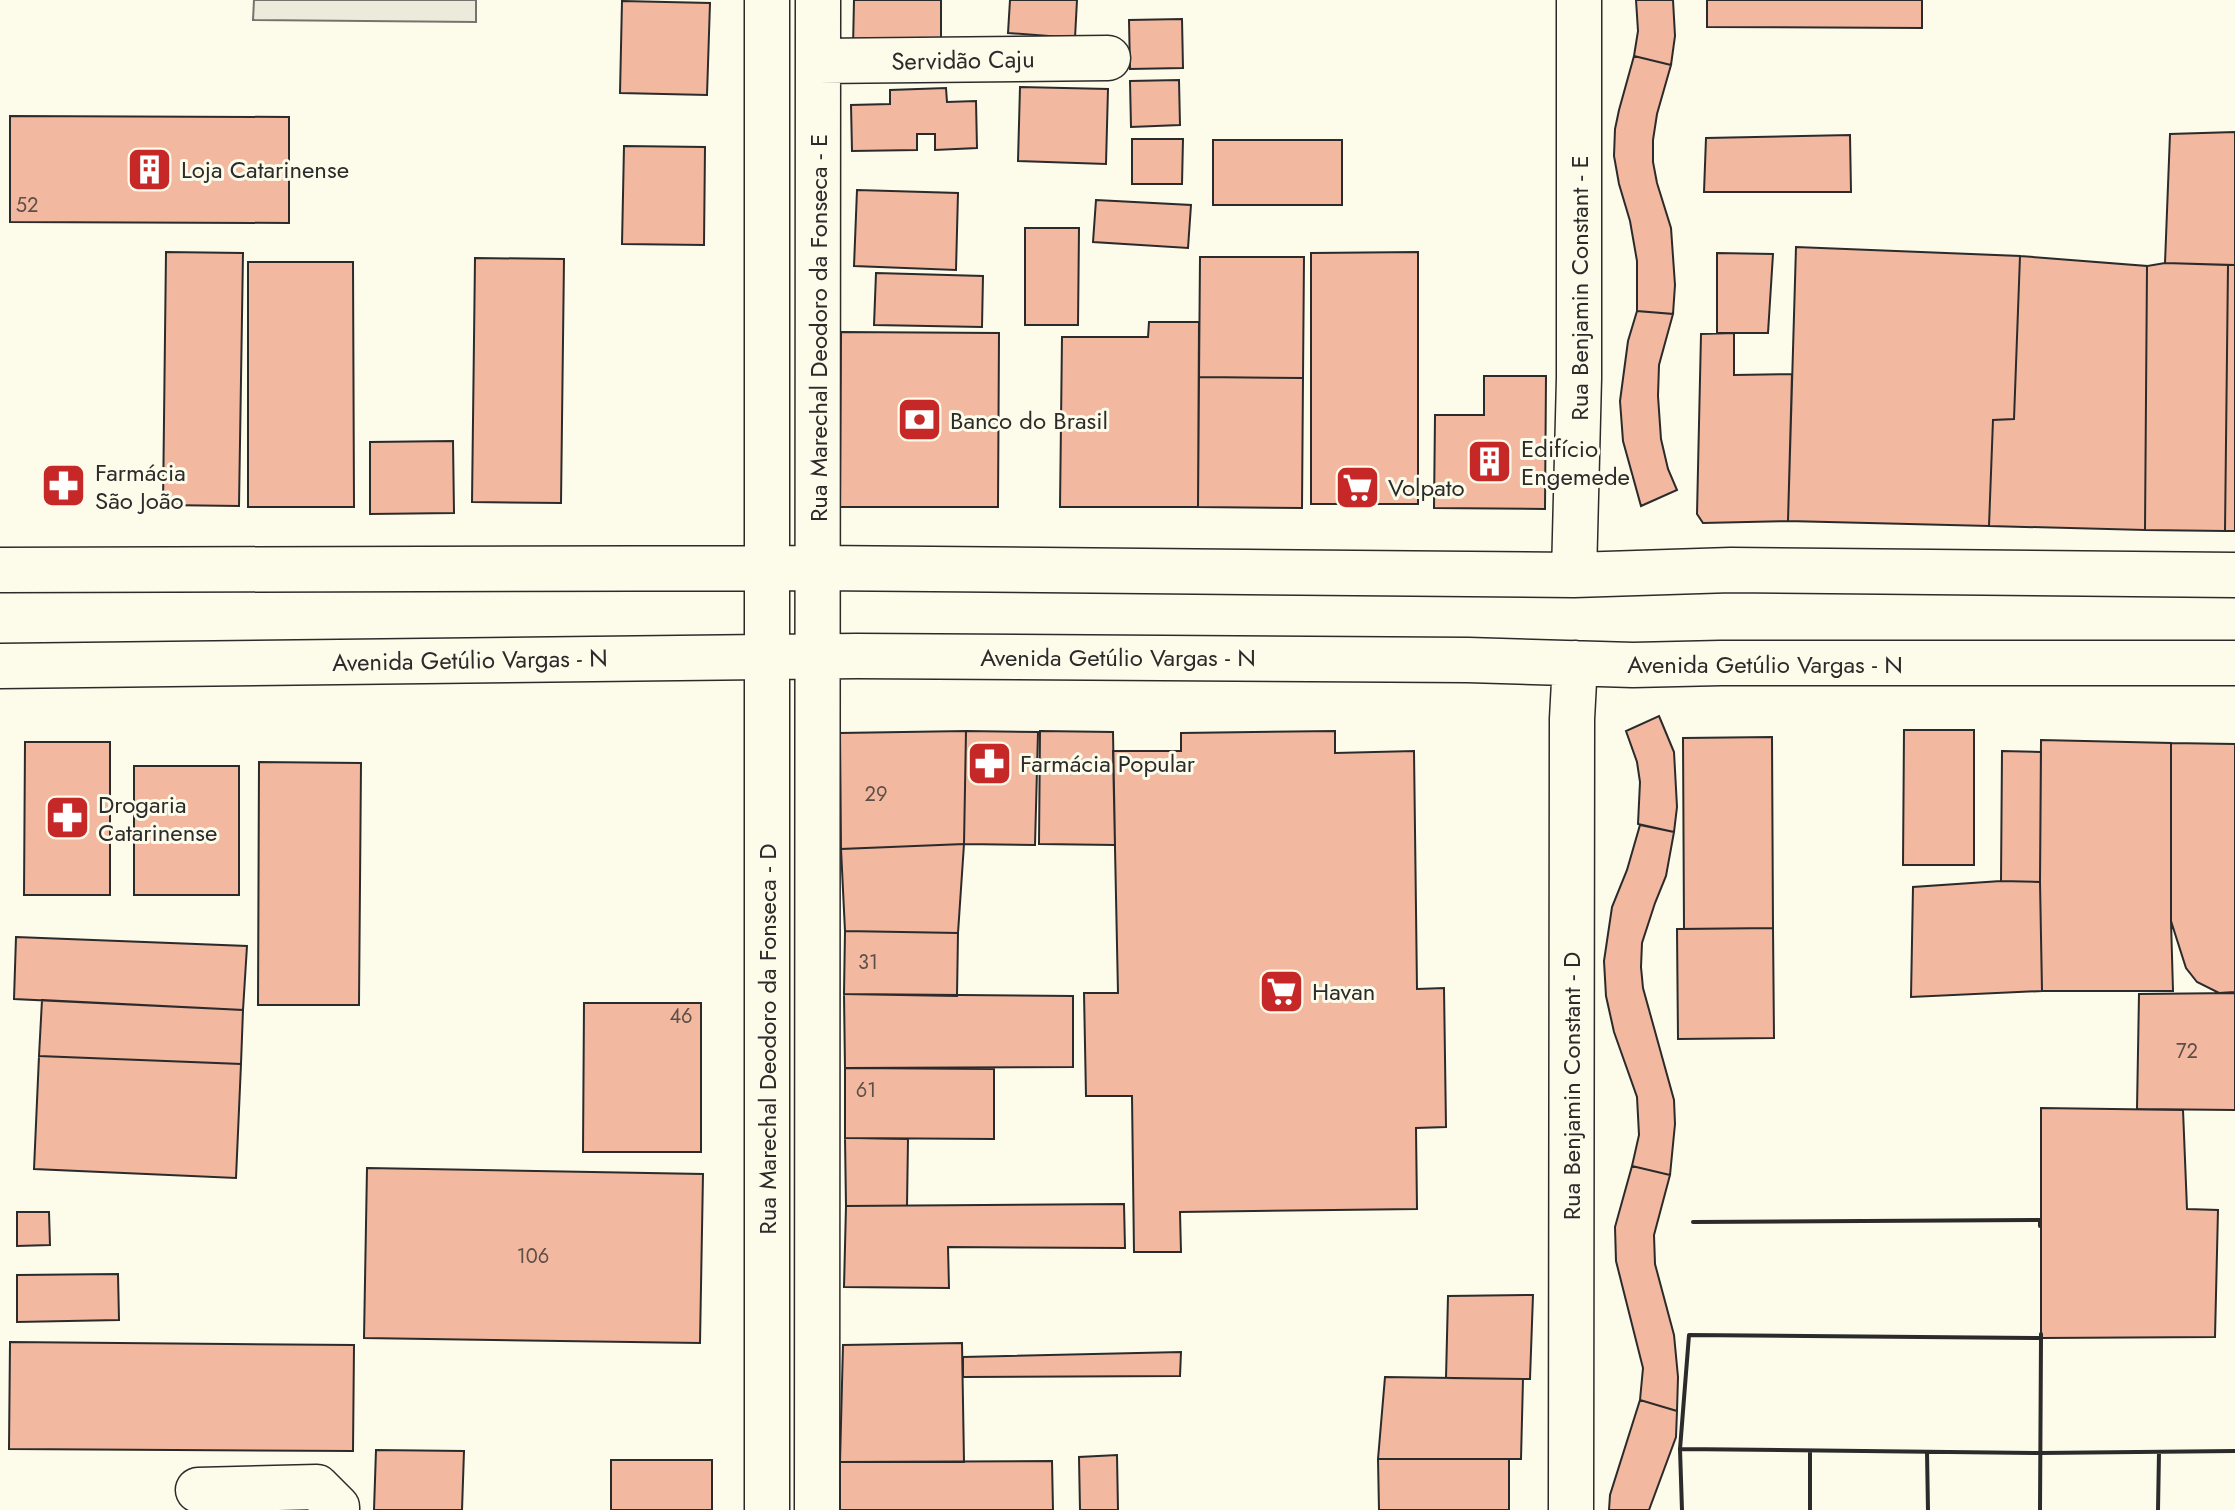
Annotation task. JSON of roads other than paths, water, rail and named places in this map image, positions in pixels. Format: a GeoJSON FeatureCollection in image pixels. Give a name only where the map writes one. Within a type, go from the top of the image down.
{"type":"FeatureCollection","features":[{"type":"Feature","properties":{"kind":"street"},"geometry":{"type":"LineString","coordinates":[[767,0],[767,568]]}},
{"type":"Feature","properties":{"kind":"street","name":"Rua Marechal Deodoro da Fonseca - E"},"geometry":{"type":"LineString","coordinates":[[818,0],[818,656]]}},
{"type":"Feature","properties":{"kind":"street","name":"Rua Benjamin Constant - E"},"geometry":{"type":"LineString","coordinates":[[1574,575],[1579,378],[1579,0]]}},
{"type":"Feature","properties":{"kind":"street","name":"Servidão Caju"},"geometry":{"type":"LineString","coordinates":[[818,61],[1108,58]]}},
{"type":"Feature","properties":{"kind":"street","name":"Rua Marechal Deodoro da Fonseca - D"},"geometry":{"type":"LineString","coordinates":[[767,568],[767,1510]]}},
{"type":"Feature","properties":{"kind":"street"},"geometry":{"type":"LineString","coordinates":[[0,570],[817,568],[1574,575],[1731,570],[2235,575]]}},
{"type":"Feature","properties":{"kind":"street","name":"Avenida Getúlio Vargas - N"},"geometry":{"type":"LineString","coordinates":[[0,666],[767,656],[1468,660],[1633,665],[2235,663]]}},
{"type":"Feature","properties":{"kind":"street"},"geometry":{"type":"LineString","coordinates":[[817,1510],[818,656]]}},
{"type":"Feature","properties":{"kind":"street","name":"Rua Benjamin Constant - D"},"geometry":{"type":"LineString","coordinates":[[1571,1510],[1572,735],[1575,663]]}},
{"type":"Feature","properties":{"kind":"street"},"geometry":{"type":"LineString","coordinates":[[198,1490],[317,1487],[337,1510]]}},
{"type":"Feature","properties":{"kind":"place","name":"Loja Catarinense"},"geometry":{"type":"Point","coordinates":[150,169]}},
{"type":"Feature","properties":{"kind":"place","name":"Banco do Brasil"},"geometry":{"type":"Point","coordinates":[919,420]}},
{"type":"Feature","properties":{"kind":"place","name":"Edifício Engemede"},"geometry":{"type":"Point","coordinates":[1490,462]}},
{"type":"Feature","properties":{"kind":"place","name":"Farmácia São João"},"geometry":{"type":"Point","coordinates":[64,486]}},
{"type":"Feature","properties":{"kind":"place","name":"Volpato"},"geometry":{"type":"Point","coordinates":[1357,487]}},
{"type":"Feature","properties":{"kind":"place","name":"Farmácia Popular"},"geometry":{"type":"Point","coordinates":[989,763]}},
{"type":"Feature","properties":{"kind":"place","name":"Drogaria Catarinense"},"geometry":{"type":"Point","coordinates":[67,818]}},
{"type":"Feature","properties":{"kind":"place","name":"Havan"},"geometry":{"type":"Point","coordinates":[1281,991]}}]}
